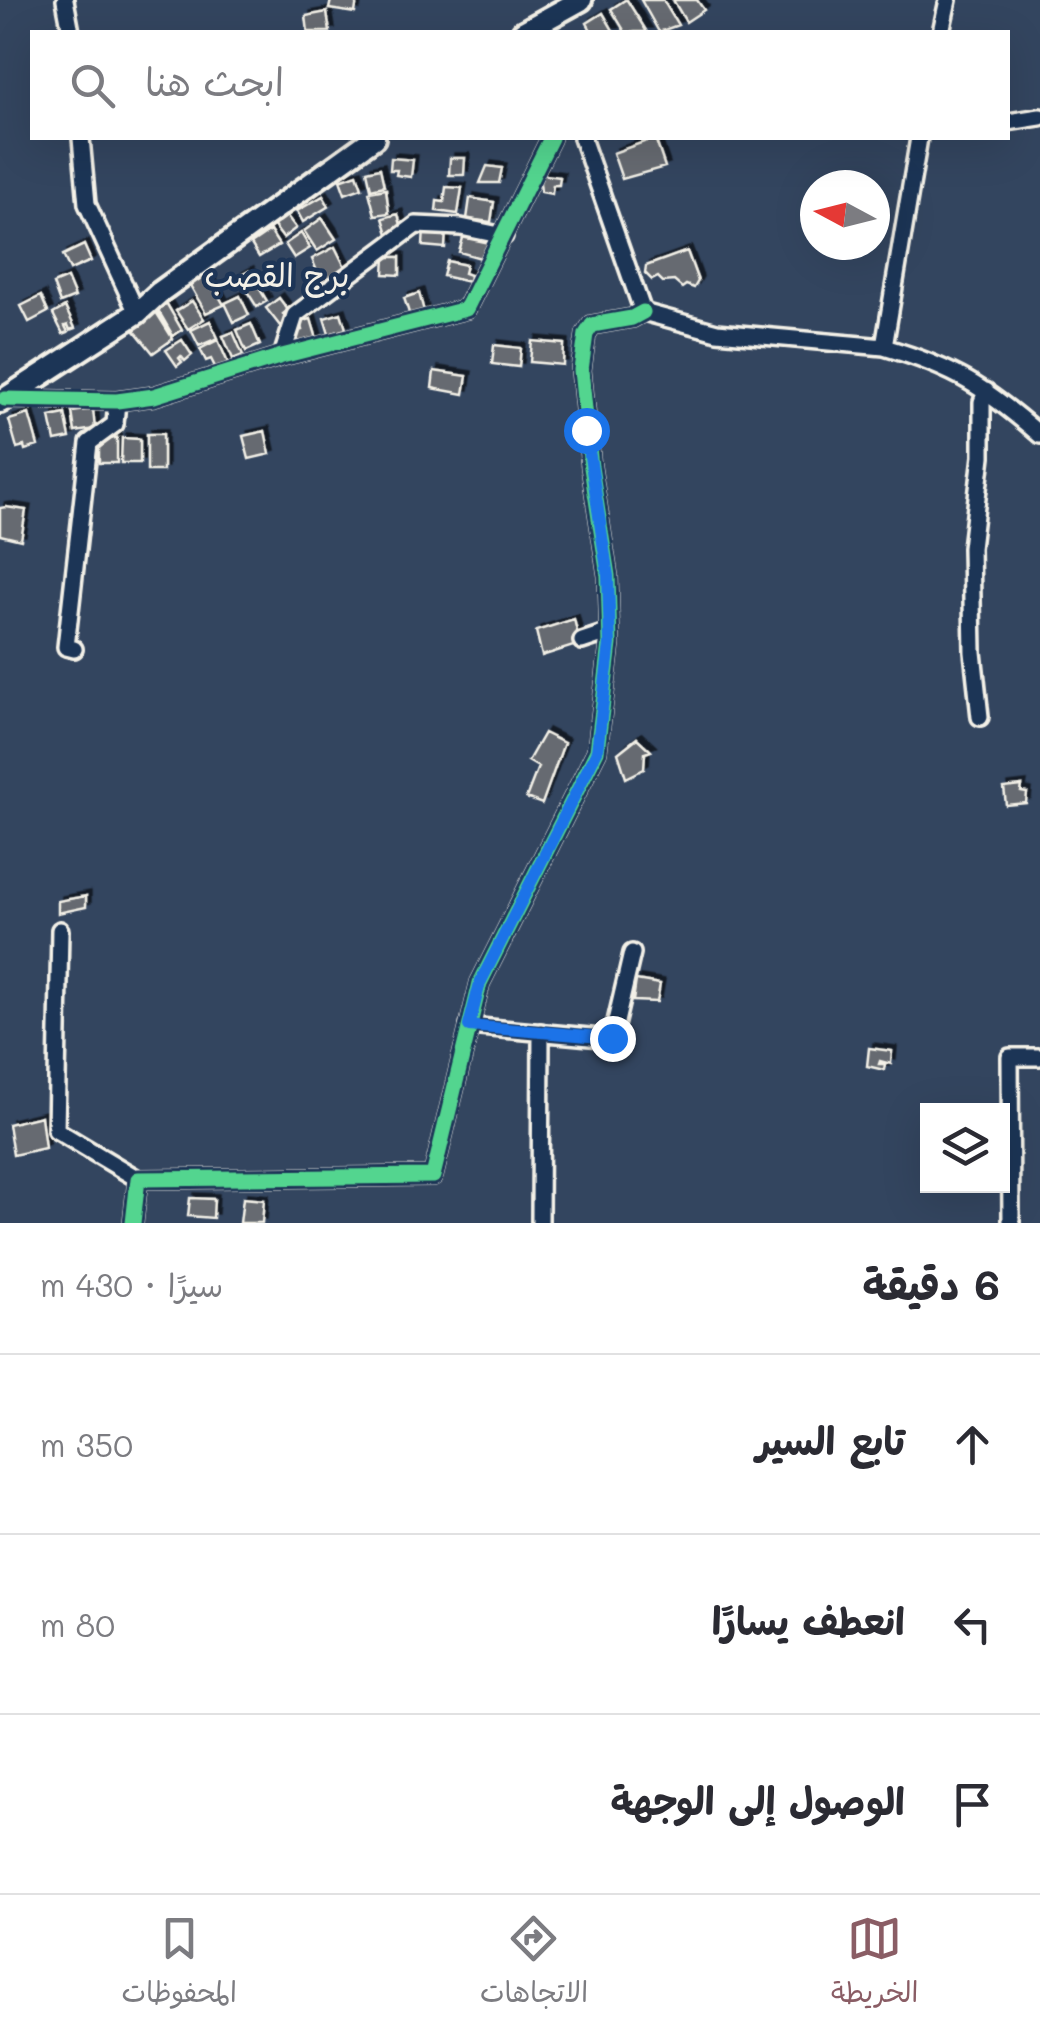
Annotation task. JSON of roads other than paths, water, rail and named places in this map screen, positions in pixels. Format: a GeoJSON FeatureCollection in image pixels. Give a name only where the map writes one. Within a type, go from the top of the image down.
{"type":"FeatureCollection","features":[{"type":"Feature","properties":{"kind":"main road"},"geometry":{"type":"LineString","coordinates":[[534,29],[580,0]]}},
{"type":"Feature","properties":{"kind":"main road"},"geometry":{"type":"LineString","coordinates":[[2,400],[137,313],[160,292],[371,140]]}},
{"type":"Feature","properties":{"kind":"street"},"geometry":{"type":"LineString","coordinates":[[66,0],[70,30]]}},
{"type":"Feature","properties":{"kind":"street"},"geometry":{"type":"LineString","coordinates":[[534,29],[555,0]]}},
{"type":"Feature","properties":{"kind":"street"},"geometry":{"type":"LineString","coordinates":[[941,30],[948,0]]}},
{"type":"Feature","properties":{"kind":"street"},"geometry":{"type":"LineString","coordinates":[[1010,122],[1040,117]]}},
{"type":"Feature","properties":{"kind":"street"},"geometry":{"type":"LineString","coordinates":[[82,140],[87,204],[137,313]]}},
{"type":"Feature","properties":{"kind":"street"},"geometry":{"type":"LineString","coordinates":[[2,400],[117,401],[154,396],[282,356],[466,309],[550,140]]}},
{"type":"Feature","properties":{"kind":"street"},"geometry":{"type":"LineString","coordinates":[[583,140],[643,312]]}},
{"type":"Feature","properties":{"kind":"street"},"geometry":{"type":"LineString","coordinates":[[884,347],[920,140]]}},
{"type":"Feature","properties":{"kind":"street"},"geometry":{"type":"LineString","coordinates":[[282,356],[295,315],[416,226],[461,227],[504,236]]}},
{"type":"Feature","properties":{"kind":"street"},"geometry":{"type":"LineString","coordinates":[[60,930],[56,1130],[138,1179],[434,1176],[480,983],[597,751],[609,632],[608,576],[591,467],[582,370],[586,334],[592,325],[632,318],[643,312],[717,332],[884,347],[947,368],[986,390],[1040,435]]}},
{"type":"Feature","properties":{"kind":"street"},"geometry":{"type":"LineString","coordinates":[[980,716],[972,652],[970,548],[986,390]]}},
{"type":"Feature","properties":{"kind":"street"},"geometry":{"type":"LineString","coordinates":[[74,649],[66,647],[88,443],[115,424],[117,401]]}},
{"type":"Feature","properties":{"kind":"street"},"geometry":{"type":"LineString","coordinates":[[582,641],[609,632]]}},
{"type":"Feature","properties":{"kind":"street"},"geometry":{"type":"LineString","coordinates":[[469,1026],[612,1038],[632,953]]}},
{"type":"Feature","properties":{"kind":"street"},"geometry":{"type":"LineString","coordinates":[[540,1223],[541,1032]]}},
{"type":"Feature","properties":{"kind":"street"},"geometry":{"type":"LineString","coordinates":[[1011,1223],[1010,1058],[1040,1057]]}},
{"type":"Feature","properties":{"kind":"street"},"geometry":{"type":"LineString","coordinates":[[133,1223],[138,1179]]}},
{"type":"Feature","properties":{"kind":"district","name":"برج القصب"},"geometry":{"type":"Point","coordinates":[277,276]}}]}
